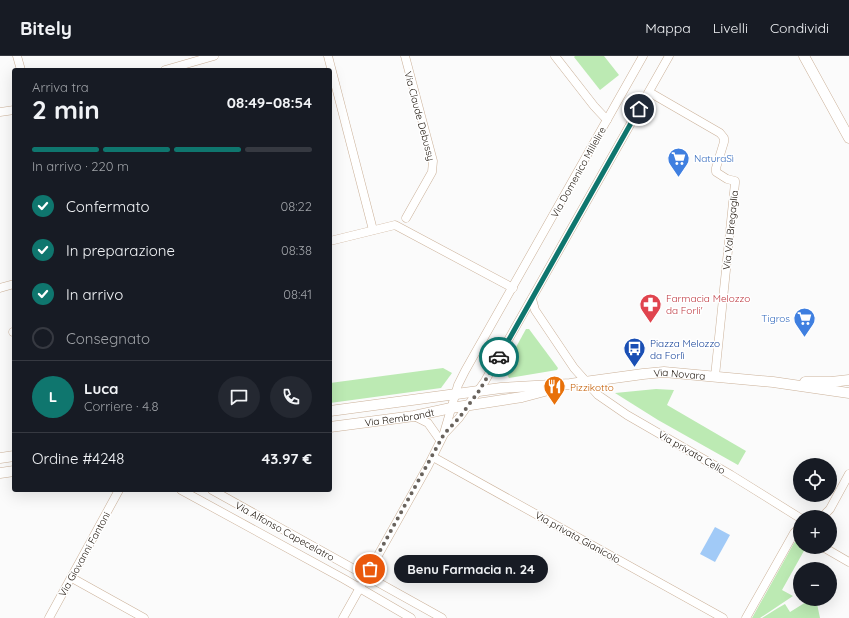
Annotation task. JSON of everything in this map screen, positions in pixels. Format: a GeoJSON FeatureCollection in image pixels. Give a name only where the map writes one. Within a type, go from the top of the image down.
{"type":"FeatureCollection","features":[{"type":"Feature","properties":{"kind":"street"},"geometry":{"type":"LineString","coordinates":[[17,56],[20,68]]}},
{"type":"Feature","properties":{"kind":"street"},"geometry":{"type":"LineString","coordinates":[[170,68],[214,56]]}},
{"type":"Feature","properties":{"kind":"street"},"geometry":{"type":"LineString","coordinates":[[328,56],[331,68]]}},
{"type":"Feature","properties":{"kind":"street","name":"Via Claude Debussy"},"geometry":{"type":"LineString","coordinates":[[405,56],[433,161],[432,172],[406,218]]}},
{"type":"Feature","properties":{"kind":"street"},"geometry":{"type":"LineString","coordinates":[[556,56],[597,110],[607,120]]}},
{"type":"Feature","properties":{"kind":"street","name":"Via Domenico Millelire"},"geometry":{"type":"LineString","coordinates":[[513,288],[643,56]]}},
{"type":"Feature","properties":{"kind":"street"},"geometry":{"type":"LineString","coordinates":[[462,400],[479,391],[669,56]]}},
{"type":"Feature","properties":{"kind":"street"},"geometry":{"type":"LineString","coordinates":[[804,56],[849,138]]}},
{"type":"Feature","properties":{"kind":"street"},"geometry":{"type":"LineString","coordinates":[[332,71],[373,230]]}},
{"type":"Feature","properties":{"kind":"street","name":"Via Val Bregaglia"},"geometry":{"type":"LineString","coordinates":[[649,92],[720,133],[724,138],[724,142],[716,172],[727,179],[734,181],[735,183],[715,376]]}},
{"type":"Feature","properties":{"kind":"street"},"geometry":{"type":"LineString","coordinates":[[0,112],[12,110]]}},
{"type":"Feature","properties":{"kind":"street"},"geometry":{"type":"LineString","coordinates":[[332,240],[395,225],[513,288],[458,385],[462,400],[459,418],[442,437]]}},
{"type":"Feature","properties":{"kind":"street"},"geometry":{"type":"LineString","coordinates":[[0,288],[12,285]]}},
{"type":"Feature","properties":{"kind":"street"},"geometry":{"type":"LineString","coordinates":[[532,299],[535,310],[574,368],[587,382]]}},
{"type":"Feature","properties":{"kind":"street","name":"Via Novara"},"geometry":{"type":"LineString","coordinates":[[587,382],[657,372],[671,372],[773,382],[849,393]]}},
{"type":"Feature","properties":{"kind":"street","name":"Via Novara"},"geometry":{"type":"LineString","coordinates":[[773,382],[830,382],[849,380]]}},
{"type":"Feature","properties":{"kind":"street"},"geometry":{"type":"LineString","coordinates":[[343,618],[433,457],[442,437],[451,408],[479,391],[587,382]]}},
{"type":"Feature","properties":{"kind":"street","name":"Via privata Celio"},"geometry":{"type":"LineString","coordinates":[[587,382],[598,395],[627,415],[731,475],[793,514]]}},
{"type":"Feature","properties":{"kind":"street"},"geometry":{"type":"LineString","coordinates":[[462,400],[529,396],[570,384]]}},
{"type":"Feature","properties":{"kind":"street","name":"Via Rembrandt"},"geometry":{"type":"LineString","coordinates":[[332,427],[414,416],[451,408],[462,400]]}},
{"type":"Feature","properties":{"kind":"street","name":"Via Rembrandt"},"geometry":{"type":"LineString","coordinates":[[332,411],[462,400]]}},
{"type":"Feature","properties":{"kind":"street"},"geometry":{"type":"LineString","coordinates":[[414,416],[428,423],[442,437]]}},
{"type":"Feature","properties":{"kind":"street"},"geometry":{"type":"LineString","coordinates":[[0,458],[12,456]]}},
{"type":"Feature","properties":{"kind":"street","name":"Via privata Gianicolo"},"geometry":{"type":"LineString","coordinates":[[433,457],[723,618]]}},
{"type":"Feature","properties":{"kind":"street"},"geometry":{"type":"LineString","coordinates":[[0,473],[12,471]]}},
{"type":"Feature","properties":{"kind":"street"},"geometry":{"type":"LineString","coordinates":[[829,510],[849,474]]}},
{"type":"Feature","properties":{"kind":"street","name":"Via Giovanni Fantoni"},"geometry":{"type":"LineString","coordinates":[[49,618],[118,492]]}},
{"type":"Feature","properties":{"kind":"street","name":"Via Alfonso Capecelatro"},"geometry":{"type":"LineString","coordinates":[[185,492],[360,588],[411,618]]}},
{"type":"Feature","properties":{"kind":"street","name":"Via Alfonso Capecelatro"},"geometry":{"type":"LineString","coordinates":[[216,492],[442,618]]}},
{"type":"Feature","properties":{"kind":"street"},"geometry":{"type":"LineString","coordinates":[[746,618],[793,535]]}},
{"type":"Feature","properties":{"kind":"street"},"geometry":{"type":"LineString","coordinates":[[835,554],[849,562]]}},
{"type":"Feature","properties":{"kind":"street"},"geometry":{"type":"LineString","coordinates":[[72,578],[144,618]]}},
{"type":"Feature","properties":{"kind":"green space"},"geometry":{"type":"Polygon","coordinates":[[[604,56],[619,75],[600,90],[574,57],[604,56]]]}},
{"type":"Feature","properties":{"kind":"green space"},"geometry":{"type":"Polygon","coordinates":[[[526,329],[529,329],[558,368],[557,370],[509,378],[504,369],[526,329]]]}},
{"type":"Feature","properties":{"kind":"green space"},"geometry":{"type":"Polygon","coordinates":[[[443,368],[452,373],[441,388],[332,403],[332,383],[443,368]]]}},
{"type":"Feature","properties":{"kind":"green space"},"geometry":{"type":"Polygon","coordinates":[[[656,389],[674,390],[667,405],[746,451],[738,465],[658,420],[615,393],[656,389]]]}},
{"type":"Feature","properties":{"kind":"green space"},"geometry":{"type":"Polygon","coordinates":[[[793,545],[793,554],[802,554],[798,562],[793,562],[793,570],[782,590],[793,596],[760,618],[752,618],[793,545]]]}},
{"type":"Feature","properties":{"kind":"green space"},"geometry":{"type":"Polygon","coordinates":[[[785,604],[790,612],[800,606],[817,606],[820,618],[762,618],[785,604]]]}},
{"type":"Feature","properties":{"kind":"water"},"geometry":{"type":"Polygon","coordinates":[[[715,527],[730,535],[715,562],[700,554],[715,527]]]}},
{"type":"Feature","properties":{"kind":"way so far"},"geometry":{"type":"LineString","coordinates":[[370,569],[433,457],[440,440],[458,420],[479,391],[499,357]]}},
{"type":"Feature","properties":{"kind":"place","name":"NaturaSì"},"geometry":{"type":"Point","coordinates":[679,178]}},
{"type":"Feature","properties":{"kind":"place","name":"Farmacia Melozzo da Forli'"},"geometry":{"type":"Point","coordinates":[651,324]}},
{"type":"Feature","properties":{"kind":"place","name":"Tigros"},"geometry":{"type":"Point","coordinates":[805,338]}},
{"type":"Feature","properties":{"kind":"place","name":"Piazza Melozzo da Forlì"},"geometry":{"type":"Point","coordinates":[635,368]}},
{"type":"Feature","properties":{"kind":"place","name":"Pizzikotto"},"geometry":{"type":"Point","coordinates":[554,406]}},
{"type":"Feature","properties":{"kind":"place","name":"Benu Farmacia n. 24"},"geometry":{"type":"Point","coordinates":[370,569]}},
{"type":"Feature","properties":{"kind":"route"},"geometry":{"type":"LineString","coordinates":[[499,357],[639,109]]}}]}
